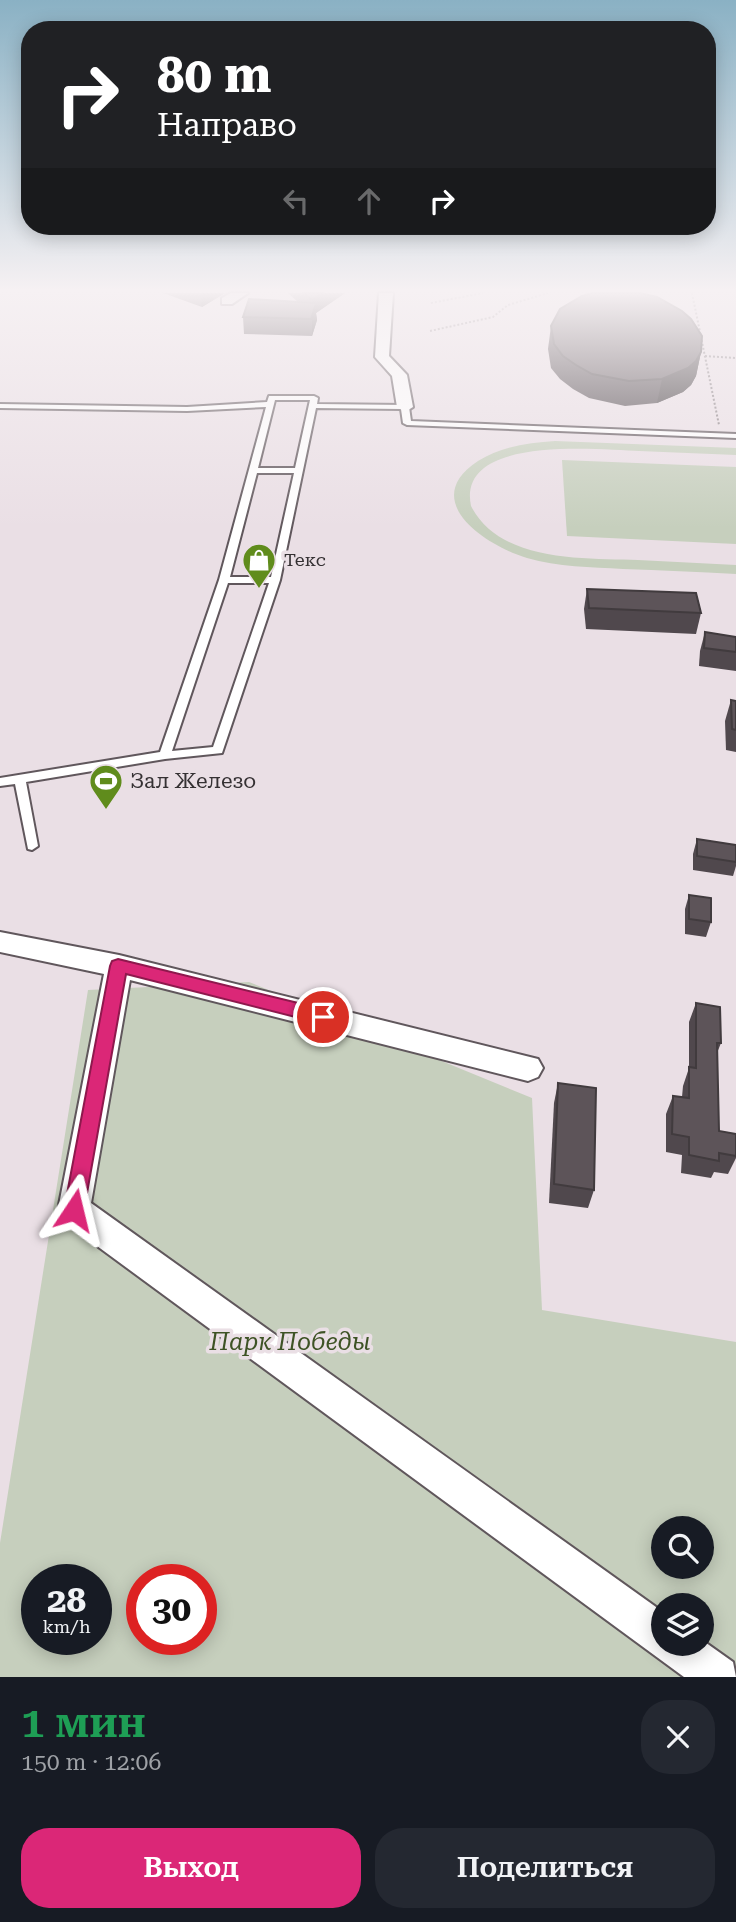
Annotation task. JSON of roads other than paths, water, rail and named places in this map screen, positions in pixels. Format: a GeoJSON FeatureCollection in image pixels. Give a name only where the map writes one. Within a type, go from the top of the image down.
{"type":"FeatureCollection","features":[{"type":"Feature","properties":{"kind":"street"},"geometry":{"type":"LineString","coordinates":[[396,371],[405,407]]}},
{"type":"Feature","properties":{"kind":"street"},"geometry":{"type":"LineString","coordinates":[[0,942],[118,966],[527,1068]]}},
{"type":"Feature","properties":{"kind":"street"},"geometry":{"type":"LineString","coordinates":[[118,966],[74,1210],[651,1628]]}},
{"type":"Feature","properties":{"kind":"street"},"geometry":{"type":"LineString","coordinates":[[690,1656],[718,1677]]}},
{"type":"Feature","properties":{"kind":"lane"},"geometry":{"type":"LineString","coordinates":[[0,782],[164,755],[218,750],[275,580],[314,398],[272,398],[224,580],[164,755]]}},
{"type":"Feature","properties":{"kind":"lane"},"geometry":{"type":"LineString","coordinates":[[0,406],[187,409],[270,404]]}},
{"type":"Feature","properties":{"kind":"lane"},"geometry":{"type":"LineString","coordinates":[[312,406],[405,407],[407,423],[736,436]]}},
{"type":"Feature","properties":{"kind":"lane"},"geometry":{"type":"LineString","coordinates":[[254,471],[298,471]]}},
{"type":"Feature","properties":{"kind":"lane"},"geometry":{"type":"LineString","coordinates":[[224,580],[275,580]]}},
{"type":"Feature","properties":{"kind":"lane"},"geometry":{"type":"LineString","coordinates":[[20,778],[32,846]]}},
{"type":"Feature","properties":{"kind":"place","name":"Текс"},"geometry":{"type":"Point","coordinates":[259,590]}},
{"type":"Feature","properties":{"kind":"place","name":"Зал Железо"},"geometry":{"type":"Point","coordinates":[106,811]}},
{"type":"Feature","properties":{"kind":"park label","name":"Парк Победы"},"geometry":{"type":"Point","coordinates":[290,1342]}}]}
